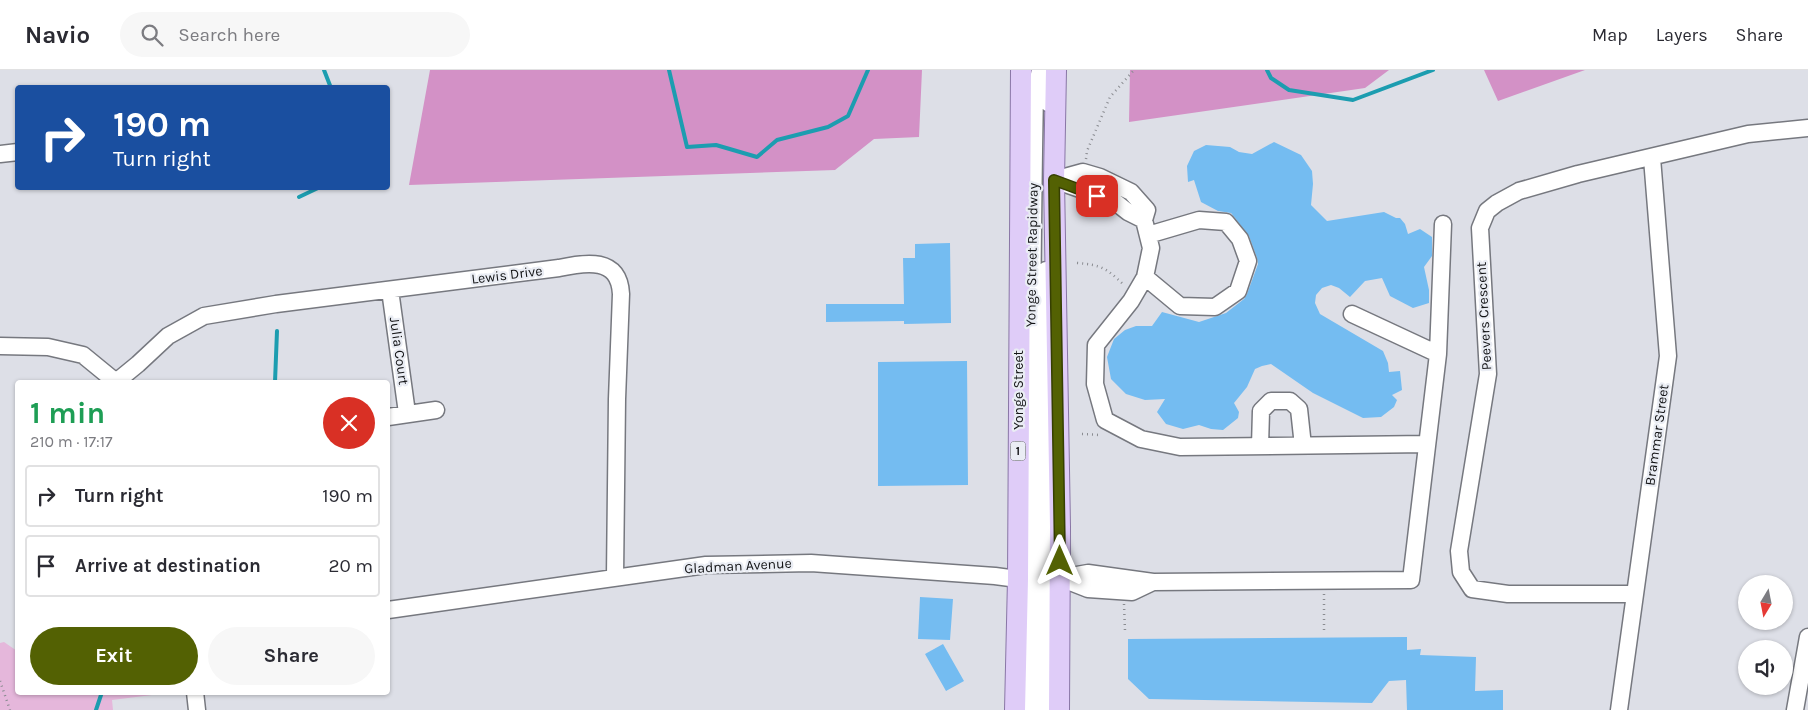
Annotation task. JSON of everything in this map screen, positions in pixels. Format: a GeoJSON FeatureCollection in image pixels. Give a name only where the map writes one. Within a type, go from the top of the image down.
{"type":"FeatureCollection","features":[{"type":"Feature","properties":{"kind":"main road","name":"Yonge Street"},"geometry":{"type":"LineString","coordinates":[[1021,70],[1038,578],[1059,710]]}},
{"type":"Feature","properties":{"kind":"main road","name":"Yonge Street"},"geometry":{"type":"LineString","coordinates":[[1015,710],[1038,578],[1054,180],[1056,70]]}},
{"type":"Feature","properties":{"kind":"street","name":"Yonge Street Rapidway"},"geometry":{"type":"LineString","coordinates":[[1030,710],[1038,578],[1048,92],[1041,70]]}},
{"type":"Feature","properties":{"kind":"street","name":"Peevers Crescent"},"geometry":{"type":"LineString","coordinates":[[1634,594],[1508,594],[1472,589],[1461,572],[1459,551],[1488,374],[1480,228],[1487,211],[1497,203],[1520,191],[1578,174],[1748,134],[1808,128]]}},
{"type":"Feature","properties":{"kind":"street"},"geometry":{"type":"LineString","coordinates":[[0,154],[15,152]]}},
{"type":"Feature","properties":{"kind":"street","name":"Brammar Street"},"geometry":{"type":"LineString","coordinates":[[1618,710],[1668,356],[1652,158]]}},
{"type":"Feature","properties":{"kind":"street"},"geometry":{"type":"LineString","coordinates":[[1054,180],[1084,172],[1100,177],[1131,192],[1147,210],[1146,228],[1151,248],[1145,277],[1134,295],[1096,345],[1095,384],[1106,420],[1141,439],[1180,447],[1427,444]]}},
{"type":"Feature","properties":{"kind":"street"},"geometry":{"type":"LineString","coordinates":[[1054,180],[1114,202],[1146,228]]}},
{"type":"Feature","properties":{"kind":"street"},"geometry":{"type":"LineString","coordinates":[[1145,277],[1180,306],[1215,307],[1238,291],[1248,261],[1240,239],[1226,222],[1199,220],[1146,228]]}},
{"type":"Feature","properties":{"kind":"street"},"geometry":{"type":"LineString","coordinates":[[1325,581],[1411,580],[1438,354],[1443,224]]}},
{"type":"Feature","properties":{"kind":"street","name":"Lewis Drive"},"geometry":{"type":"LineString","coordinates":[[118,380],[168,336],[204,316],[276,304],[559,268],[585,263],[608,267],[615,273],[621,286],[617,399],[617,515],[614,577]]}},
{"type":"Feature","properties":{"kind":"street","name":"Julia Court"},"geometry":{"type":"LineString","coordinates":[[390,290],[407,413]]}},
{"type":"Feature","properties":{"kind":"street"},"geometry":{"type":"LineString","coordinates":[[1352,314],[1438,354]]}},
{"type":"Feature","properties":{"kind":"street"},"geometry":{"type":"LineString","coordinates":[[0,346],[48,347],[82,356],[113,380]]}},
{"type":"Feature","properties":{"kind":"street"},"geometry":{"type":"LineString","coordinates":[[1260,446],[1261,411],[1271,401],[1290,402],[1299,409],[1302,446]]}},
{"type":"Feature","properties":{"kind":"street"},"geometry":{"type":"LineString","coordinates":[[390,417],[436,410]]}},
{"type":"Feature","properties":{"kind":"street","name":"Gladman Avenue"},"geometry":{"type":"LineString","coordinates":[[390,610],[706,565],[811,563],[1038,578],[1088,590],[1132,592],[1153,582],[1325,581]]}},
{"type":"Feature","properties":{"kind":"street","name":"Yonge Street Rapidway"},"geometry":{"type":"LineString","coordinates":[[1038,578],[1043,710]]}},
{"type":"Feature","properties":{"kind":"street"},"geometry":{"type":"LineString","coordinates":[[1795,710],[1808,637]]}},
{"type":"Feature","properties":{"kind":"street"},"geometry":{"type":"LineString","coordinates":[[196,695],[198,710]]}},
{"type":"Feature","properties":{"kind":"path"},"geometry":{"type":"LineString","coordinates":[[1084,172],[1087,151],[1110,97],[1134,70]]}},
{"type":"Feature","properties":{"kind":"path"},"geometry":{"type":"LineString","coordinates":[[1077,263],[1090,264],[1107,269],[1134,295]]}},
{"type":"Feature","properties":{"kind":"path"},"geometry":{"type":"LineString","coordinates":[[1324,630],[1325,581]]}},
{"type":"Feature","properties":{"kind":"path"},"geometry":{"type":"LineString","coordinates":[[0,681],[10,710]]}},
{"type":"Feature","properties":{"kind":"shaded area"},"geometry":{"type":"Polygon","coordinates":[[[430,70],[922,70],[919,137],[874,139],[835,170],[409,185],[430,70]]]}},
{"type":"Feature","properties":{"kind":"shaded area"},"geometry":{"type":"Polygon","coordinates":[[[1130,70],[1389,70],[1365,88],[1129,122],[1130,70]]]}},
{"type":"Feature","properties":{"kind":"shaded area"},"geometry":{"type":"Polygon","coordinates":[[[1484,70],[1585,70],[1498,101],[1484,70]]]}},
{"type":"Feature","properties":{"kind":"shaded area"},"geometry":{"type":"Polygon","coordinates":[[[4,642],[15,650],[15,695],[152,695],[112,700],[113,710],[0,710],[0,643],[4,642]]]}},
{"type":"Feature","properties":{"kind":"building"},"geometry":{"type":"Polygon","coordinates":[[[1274,142],[1301,155],[1312,171],[1311,205],[1327,221],[1384,212],[1400,218],[1405,224],[1408,234],[1420,229],[1432,237],[1432,256],[1424,267],[1429,290],[1429,303],[1413,308],[1390,296],[1382,278],[1365,281],[1350,297],[1339,288],[1331,285],[1322,288],[1316,295],[1315,303],[1320,314],[1383,351],[1388,363],[1389,372],[1400,371],[1402,390],[1392,395],[1397,400],[1394,407],[1381,417],[1363,418],[1313,393],[1271,364],[1255,369],[1247,387],[1234,403],[1239,412],[1238,418],[1223,430],[1199,425],[1183,429],[1166,424],[1157,412],[1165,399],[1145,400],[1126,394],[1111,379],[1107,357],[1114,339],[1125,330],[1136,326],[1152,326],[1162,312],[1199,322],[1226,313],[1244,299],[1258,264],[1249,236],[1231,213],[1218,211],[1201,202],[1194,180],[1188,182],[1187,166],[1194,151],[1206,145],[1230,147],[1239,152],[1252,154],[1274,142]]]}},
{"type":"Feature","properties":{"kind":"building"},"geometry":{"type":"Polygon","coordinates":[[[950,243],[951,323],[904,324],[904,321],[826,322],[826,304],[904,304],[903,258],[915,258],[915,244],[950,243]]]}},
{"type":"Feature","properties":{"kind":"building"},"geometry":{"type":"Polygon","coordinates":[[[967,361],[968,485],[878,486],[878,362],[967,361]]]}},
{"type":"Feature","properties":{"kind":"building"},"geometry":{"type":"Polygon","coordinates":[[[920,597],[953,599],[950,640],[918,639],[920,597]]]}},
{"type":"Feature","properties":{"kind":"building"},"geometry":{"type":"Polygon","coordinates":[[[1407,637],[1407,650],[1421,649],[1420,655],[1476,657],[1475,691],[1503,690],[1503,710],[1407,710],[1406,680],[1389,681],[1372,703],[1149,699],[1128,679],[1128,639],[1407,637]]]}},
{"type":"Feature","properties":{"kind":"building"},"geometry":{"type":"Polygon","coordinates":[[[943,644],[964,681],[946,691],[925,654],[943,644]]]}},
{"type":"Feature","properties":{"kind":"waterway"},"geometry":{"type":"LineString","coordinates":[[324,70],[330,85]]}},
{"type":"Feature","properties":{"kind":"waterway"},"geometry":{"type":"LineString","coordinates":[[669,70],[687,147],[716,145],[757,157],[777,140],[828,127],[848,116],[868,70]]}},
{"type":"Feature","properties":{"kind":"waterway"},"geometry":{"type":"LineString","coordinates":[[1267,70],[1271,78],[1289,90],[1353,100],[1433,70]]}},
{"type":"Feature","properties":{"kind":"waterway"},"geometry":{"type":"LineString","coordinates":[[299,197],[314,190]]}},
{"type":"Feature","properties":{"kind":"waterway"},"geometry":{"type":"LineString","coordinates":[[275,380],[277,331]]}},
{"type":"Feature","properties":{"kind":"waterway"},"geometry":{"type":"LineString","coordinates":[[96,710],[101,695]]}},
{"type":"Feature","properties":{"kind":"route"},"geometry":{"type":"LineString","coordinates":[[1060,561],[1054,180],[1097,196]]}}]}
